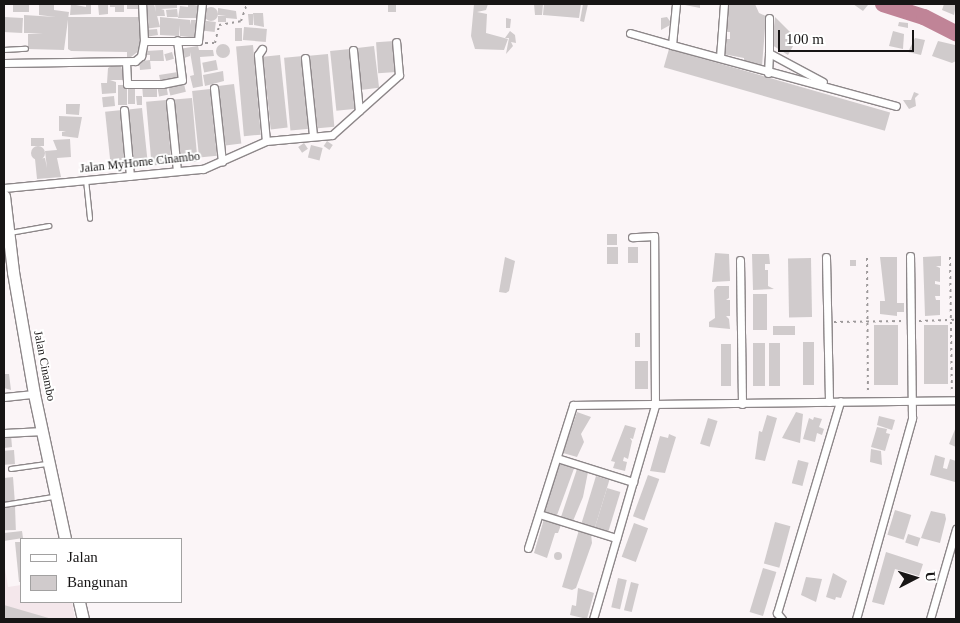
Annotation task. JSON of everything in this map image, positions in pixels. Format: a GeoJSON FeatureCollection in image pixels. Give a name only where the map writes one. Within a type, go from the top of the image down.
{"type":"FeatureCollection","features":[{"type":"Feature","properties":{"kind":"main road","name":"Jalan Cinambo"},"geometry":{"type":"LineString","coordinates":[[4,196],[11,259],[8,273],[65,538]]}},
{"type":"Feature","properties":{"kind":"main road"},"geometry":{"type":"LineString","coordinates":[[79,603],[83,619]]}},
{"type":"Feature","properties":{"kind":"street"},"geometry":{"type":"LineString","coordinates":[[4,62],[126,62],[139,58],[144,41],[142,4]]}},
{"type":"Feature","properties":{"kind":"street"},"geometry":{"type":"LineString","coordinates":[[144,41],[198,41],[202,4]]}},
{"type":"Feature","properties":{"kind":"street"},"geometry":{"type":"LineString","coordinates":[[672,45],[676,4]]}},
{"type":"Feature","properties":{"kind":"street"},"geometry":{"type":"LineString","coordinates":[[720,57],[724,4]]}},
{"type":"Feature","properties":{"kind":"street"},"geometry":{"type":"LineString","coordinates":[[768,72],[769,18]]}},
{"type":"Feature","properties":{"kind":"street"},"geometry":{"type":"LineString","coordinates":[[630,33],[768,72],[832,86]]}},
{"type":"Feature","properties":{"kind":"street"},"geometry":{"type":"LineString","coordinates":[[126,62],[126,84],[162,84],[182,80],[177,40]]}},
{"type":"Feature","properties":{"kind":"street","name":"Jalan MyHome Cinambo"},"geometry":{"type":"LineString","coordinates":[[4,188],[203,169],[266,141],[332,134],[400,75],[396,42]]}},
{"type":"Feature","properties":{"kind":"street"},"geometry":{"type":"LineString","coordinates":[[262,48],[258,54],[266,141]]}},
{"type":"Feature","properties":{"kind":"street"},"geometry":{"type":"LineString","coordinates":[[353,50],[360,111]]}},
{"type":"Feature","properties":{"kind":"street"},"geometry":{"type":"LineString","coordinates":[[769,53],[832,86],[862,98],[896,106]]}},
{"type":"Feature","properties":{"kind":"street"},"geometry":{"type":"LineString","coordinates":[[305,58],[313,136]]}},
{"type":"Feature","properties":{"kind":"street"},"geometry":{"type":"LineString","coordinates":[[214,88],[222,162]]}},
{"type":"Feature","properties":{"kind":"street"},"geometry":{"type":"LineString","coordinates":[[358,98],[375,97]]}},
{"type":"Feature","properties":{"kind":"street"},"geometry":{"type":"LineString","coordinates":[[170,102],[177,171]]}},
{"type":"Feature","properties":{"kind":"street"},"geometry":{"type":"LineString","coordinates":[[124,110],[130,176]]}},
{"type":"Feature","properties":{"kind":"street"},"geometry":{"type":"LineString","coordinates":[[593,619],[655,405],[654,236],[632,237]]}},
{"type":"Feature","properties":{"kind":"street"},"geometry":{"type":"LineString","coordinates":[[856,619],[912,418],[910,256]]}},
{"type":"Feature","properties":{"kind":"street"},"geometry":{"type":"LineString","coordinates":[[826,257],[829,402]]}},
{"type":"Feature","properties":{"kind":"street"},"geometry":{"type":"LineString","coordinates":[[740,260],[742,404]]}},
{"type":"Feature","properties":{"kind":"street"},"geometry":{"type":"LineString","coordinates":[[4,397],[34,394]]}},
{"type":"Feature","properties":{"kind":"street"},"geometry":{"type":"LineString","coordinates":[[528,548],[573,405],[954,400]]}},
{"type":"Feature","properties":{"kind":"street"},"geometry":{"type":"LineString","coordinates":[[782,619],[777,613],[840,401]]}},
{"type":"Feature","properties":{"kind":"street"},"geometry":{"type":"LineString","coordinates":[[4,433],[43,431]]}},
{"type":"Feature","properties":{"kind":"street"},"geometry":{"type":"LineString","coordinates":[[557,458],[633,482]]}},
{"type":"Feature","properties":{"kind":"street"},"geometry":{"type":"LineString","coordinates":[[539,514],[616,538]]}},
{"type":"Feature","properties":{"kind":"street"},"geometry":{"type":"LineString","coordinates":[[930,619],[956,529]]}},
{"type":"Feature","properties":{"kind":"lane"},"geometry":{"type":"LineString","coordinates":[[4,50],[26,49]]}},
{"type":"Feature","properties":{"kind":"lane"},"geometry":{"type":"LineString","coordinates":[[86,180],[90,219]]}},
{"type":"Feature","properties":{"kind":"lane"},"geometry":{"type":"LineString","coordinates":[[8,235],[49,226]]}},
{"type":"Feature","properties":{"kind":"lane"},"geometry":{"type":"LineString","coordinates":[[11,469],[49,464]]}},
{"type":"Feature","properties":{"kind":"lane"},"geometry":{"type":"LineString","coordinates":[[4,505],[56,497]]}},
{"type":"Feature","properties":{"kind":"path"},"geometry":{"type":"LineString","coordinates":[[198,41],[215,43],[218,26],[241,21],[247,4]]}},
{"type":"Feature","properties":{"kind":"path"},"geometry":{"type":"LineString","coordinates":[[950,257],[954,400]]}},
{"type":"Feature","properties":{"kind":"path"},"geometry":{"type":"LineString","coordinates":[[867,258],[868,400]]}},
{"type":"Feature","properties":{"kind":"path"},"geometry":{"type":"LineString","coordinates":[[827,322],[956,320]]}},
{"type":"Feature","properties":{"kind":"shaded area"},"geometry":{"type":"Polygon","coordinates":[[[4,562],[8,587],[20,585],[20,603],[72,603],[75,619],[4,619],[4,562]]]}},
{"type":"Feature","properties":{"kind":"building"},"geometry":{"type":"Polygon","coordinates":[[[13,4],[29,4],[29,12],[13,12],[13,4]]]}},
{"type":"Feature","properties":{"kind":"building"},"geometry":{"type":"Polygon","coordinates":[[[39,4],[54,4],[54,10],[69,12],[64,50],[28,49],[28,34],[43,33],[24,33],[24,15],[56,17],[39,15],[39,4]]]}},
{"type":"Feature","properties":{"kind":"building"},"geometry":{"type":"Polygon","coordinates":[[[71,4],[86,7],[86,4],[91,4],[91,14],[70,15],[71,4]]]}},
{"type":"Feature","properties":{"kind":"building"},"geometry":{"type":"Polygon","coordinates":[[[98,4],[108,4],[108,14],[99,15],[98,4]]]}},
{"type":"Feature","properties":{"kind":"building"},"geometry":{"type":"Polygon","coordinates":[[[110,4],[124,4],[124,12],[115,12],[115,7],[110,7],[110,4]]]}},
{"type":"Feature","properties":{"kind":"building"},"geometry":{"type":"Polygon","coordinates":[[[127,4],[140,4],[140,9],[127,9],[127,4]]]}},
{"type":"Feature","properties":{"kind":"building"},"geometry":{"type":"Polygon","coordinates":[[[142,4],[154,4],[160,27],[144,29],[142,4]]]}},
{"type":"Feature","properties":{"kind":"building"},"geometry":{"type":"Polygon","coordinates":[[[155,4],[177,4],[177,8],[161,9],[164,10],[165,16],[156,16],[155,4]]]}},
{"type":"Feature","properties":{"kind":"building"},"geometry":{"type":"Polygon","coordinates":[[[188,4],[200,6],[199,18],[178,18],[180,6],[188,7],[188,4]]]}},
{"type":"Feature","properties":{"kind":"building"},"geometry":{"type":"Polygon","coordinates":[[[388,4],[396,4],[396,12],[388,12],[388,4]]]}},
{"type":"Feature","properties":{"kind":"building"},"geometry":{"type":"Polygon","coordinates":[[[474,4],[488,4],[486,10],[477,12],[487,14],[486,33],[508,39],[504,50],[475,49],[471,36],[474,4]]]}},
{"type":"Feature","properties":{"kind":"building"},"geometry":{"type":"Polygon","coordinates":[[[534,4],[543,4],[542,15],[535,15],[534,4]]]}},
{"type":"Feature","properties":{"kind":"building"},"geometry":{"type":"Polygon","coordinates":[[[544,4],[581,4],[579,18],[543,15],[544,4]]]}},
{"type":"Feature","properties":{"kind":"building"},"geometry":{"type":"Polygon","coordinates":[[[583,4],[588,4],[584,22],[580,21],[583,4]]]}},
{"type":"Feature","properties":{"kind":"building"},"geometry":{"type":"Polygon","coordinates":[[[680,4],[700,4],[700,8],[680,4]]]}},
{"type":"Feature","properties":{"kind":"building"},"geometry":{"type":"Polygon","coordinates":[[[727,4],[755,4],[759,13],[766,16],[762,66],[744,61],[744,58],[723,54],[725,39],[730,39],[730,32],[725,32],[727,4]]]}},
{"type":"Feature","properties":{"kind":"building"},"geometry":{"type":"Polygon","coordinates":[[[853,4],[867,4],[868,5],[863,11],[853,4]]]}},
{"type":"Feature","properties":{"kind":"building"},"geometry":{"type":"Polygon","coordinates":[[[944,4],[956,4],[954,15],[942,10],[944,4]]]}},
{"type":"Feature","properties":{"kind":"building"},"geometry":{"type":"Polygon","coordinates":[[[211,7],[216,9],[218,14],[216,19],[211,21],[206,19],[204,14],[206,9],[211,7]]]}},
{"type":"Feature","properties":{"kind":"building"},"geometry":{"type":"Polygon","coordinates":[[[218,8],[236,11],[237,19],[226,18],[226,22],[218,22],[218,16],[226,15],[218,15],[218,8]]]}},
{"type":"Feature","properties":{"kind":"building"},"geometry":{"type":"Polygon","coordinates":[[[177,9],[178,17],[167,17],[166,10],[177,9]]]}},
{"type":"Feature","properties":{"kind":"building"},"geometry":{"type":"Polygon","coordinates":[[[253,13],[263,13],[264,27],[254,25],[253,13]]]}},
{"type":"Feature","properties":{"kind":"building"},"geometry":{"type":"Polygon","coordinates":[[[248,14],[253,14],[253,25],[249,25],[248,14]]]}},
{"type":"Feature","properties":{"kind":"building"},"geometry":{"type":"Polygon","coordinates":[[[4,17],[23,18],[22,33],[4,32],[4,17]]]}},
{"type":"Feature","properties":{"kind":"building"},"geometry":{"type":"Polygon","coordinates":[[[68,17],[140,17],[140,50],[127,60],[127,52],[71,51],[68,49],[68,17]]]}},
{"type":"Feature","properties":{"kind":"building"},"geometry":{"type":"Polygon","coordinates":[[[160,17],[190,20],[190,25],[191,20],[198,20],[198,38],[180,36],[180,25],[179,36],[160,35],[160,17]]]}},
{"type":"Feature","properties":{"kind":"building"},"geometry":{"type":"Polygon","coordinates":[[[667,17],[672,24],[661,30],[661,18],[667,17]]]}},
{"type":"Feature","properties":{"kind":"building"},"geometry":{"type":"Polygon","coordinates":[[[775,17],[797,39],[788,55],[772,45],[775,17]]]}},
{"type":"Feature","properties":{"kind":"building"},"geometry":{"type":"Polygon","coordinates":[[[506,18],[511,19],[510,28],[506,28],[506,18]]]}},
{"type":"Feature","properties":{"kind":"building"},"geometry":{"type":"Polygon","coordinates":[[[199,20],[216,22],[215,32],[198,30],[199,20]]]}},
{"type":"Feature","properties":{"kind":"building"},"geometry":{"type":"Polygon","coordinates":[[[899,22],[908,23],[908,28],[898,26],[899,22]]]}},
{"type":"Feature","properties":{"kind":"building"},"geometry":{"type":"Polygon","coordinates":[[[244,27],[267,29],[266,42],[243,40],[244,27]]]}},
{"type":"Feature","properties":{"kind":"building"},"geometry":{"type":"Polygon","coordinates":[[[235,28],[242,28],[242,41],[235,41],[235,28]]]}},
{"type":"Feature","properties":{"kind":"building"},"geometry":{"type":"Polygon","coordinates":[[[157,29],[158,35],[145,37],[145,30],[157,29]]]}},
{"type":"Feature","properties":{"kind":"building"},"geometry":{"type":"Polygon","coordinates":[[[510,31],[515,35],[516,43],[511,42],[513,46],[506,54],[509,38],[505,38],[510,31]]]}},
{"type":"Feature","properties":{"kind":"building"},"geometry":{"type":"Polygon","coordinates":[[[893,31],[904,34],[903,49],[889,46],[893,31]]]}},
{"type":"Feature","properties":{"kind":"building"},"geometry":{"type":"Polygon","coordinates":[[[915,38],[925,40],[921,55],[908,52],[915,38]]]}},
{"type":"Feature","properties":{"kind":"building"},"geometry":{"type":"Polygon","coordinates":[[[394,41],[396,72],[378,73],[376,42],[394,41]]]}},
{"type":"Feature","properties":{"kind":"building"},"geometry":{"type":"Polygon","coordinates":[[[938,41],[955,45],[956,61],[952,63],[932,56],[938,41]]]}},
{"type":"Feature","properties":{"kind":"building"},"geometry":{"type":"Polygon","coordinates":[[[223,44],[228,46],[230,51],[228,56],[223,58],[218,56],[216,51],[218,46],[223,44]]]}},
{"type":"Feature","properties":{"kind":"building"},"geometry":{"type":"Polygon","coordinates":[[[253,45],[261,135],[244,136],[236,46],[253,45]]]}},
{"type":"Feature","properties":{"kind":"building"},"geometry":{"type":"Polygon","coordinates":[[[198,46],[199,50],[213,50],[214,56],[200,57],[203,86],[193,88],[190,76],[194,75],[190,52],[190,56],[184,58],[179,49],[198,46]]]}},
{"type":"Feature","properties":{"kind":"building"},"geometry":{"type":"Polygon","coordinates":[[[374,46],[379,88],[360,90],[355,48],[374,46]]]}},
{"type":"Feature","properties":{"kind":"building"},"geometry":{"type":"Polygon","coordinates":[[[350,49],[356,109],[336,111],[330,51],[350,49]]]}},
{"type":"Feature","properties":{"kind":"building"},"geometry":{"type":"Polygon","coordinates":[[[669,49],[890,112],[885,131],[664,67],[669,49]]]}},
{"type":"Feature","properties":{"kind":"building"},"geometry":{"type":"Polygon","coordinates":[[[163,50],[164,61],[150,61],[150,55],[146,55],[146,51],[163,50]]]}},
{"type":"Feature","properties":{"kind":"building"},"geometry":{"type":"Polygon","coordinates":[[[172,52],[174,59],[166,61],[164,54],[172,52]]]}},
{"type":"Feature","properties":{"kind":"building"},"geometry":{"type":"Polygon","coordinates":[[[328,54],[334,127],[315,128],[309,56],[328,54]]]}},
{"type":"Feature","properties":{"kind":"building"},"geometry":{"type":"Polygon","coordinates":[[[280,55],[288,128],[271,129],[263,57],[280,55]]]}},
{"type":"Feature","properties":{"kind":"building"},"geometry":{"type":"Polygon","coordinates":[[[303,56],[309,129],[290,130],[284,58],[303,56]]]}},
{"type":"Feature","properties":{"kind":"building"},"geometry":{"type":"Polygon","coordinates":[[[150,60],[151,69],[140,70],[139,61],[150,60]]]}},
{"type":"Feature","properties":{"kind":"building"},"geometry":{"type":"Polygon","coordinates":[[[216,60],[218,70],[204,72],[202,63],[216,60]]]}},
{"type":"Feature","properties":{"kind":"building"},"geometry":{"type":"Polygon","coordinates":[[[113,65],[121,65],[124,80],[110,80],[116,82],[116,93],[102,94],[101,83],[107,83],[108,68],[113,65]]]}},
{"type":"Feature","properties":{"kind":"building"},"geometry":{"type":"Polygon","coordinates":[[[223,71],[224,81],[205,86],[203,75],[223,71]]]}},
{"type":"Feature","properties":{"kind":"building"},"geometry":{"type":"Polygon","coordinates":[[[178,72],[179,80],[161,84],[159,75],[178,72]]]}},
{"type":"Feature","properties":{"kind":"building"},"geometry":{"type":"Polygon","coordinates":[[[183,80],[186,92],[170,96],[167,84],[183,80]]]}},
{"type":"Feature","properties":{"kind":"building"},"geometry":{"type":"Polygon","coordinates":[[[128,84],[135,84],[135,104],[128,104],[128,84]]]}},
{"type":"Feature","properties":{"kind":"building"},"geometry":{"type":"Polygon","coordinates":[[[142,84],[157,85],[157,97],[143,97],[142,84]]]}},
{"type":"Feature","properties":{"kind":"building"},"geometry":{"type":"Polygon","coordinates":[[[166,84],[168,95],[159,96],[157,86],[166,84]]]}},
{"type":"Feature","properties":{"kind":"building"},"geometry":{"type":"Polygon","coordinates":[[[234,84],[241,144],[225,146],[218,86],[234,84]]]}},
{"type":"Feature","properties":{"kind":"building"},"geometry":{"type":"Polygon","coordinates":[[[118,85],[127,85],[127,105],[118,105],[118,85]]]}},
{"type":"Feature","properties":{"kind":"building"},"geometry":{"type":"Polygon","coordinates":[[[210,89],[217,156],[199,158],[192,91],[210,89]]]}},
{"type":"Feature","properties":{"kind":"building"},"geometry":{"type":"Polygon","coordinates":[[[914,92],[919,94],[915,98],[916,106],[909,109],[903,100],[911,100],[914,92]]]}},
{"type":"Feature","properties":{"kind":"building"},"geometry":{"type":"Polygon","coordinates":[[[114,96],[115,106],[103,107],[102,97],[114,96]]]}},
{"type":"Feature","properties":{"kind":"building"},"geometry":{"type":"Polygon","coordinates":[[[136,96],[142,96],[142,105],[137,105],[136,96]]]}},
{"type":"Feature","properties":{"kind":"building"},"geometry":{"type":"Polygon","coordinates":[[[192,98],[198,162],[180,163],[174,100],[192,98]]]}},
{"type":"Feature","properties":{"kind":"building"},"geometry":{"type":"Polygon","coordinates":[[[166,100],[172,164],[152,165],[146,102],[166,100]]]}},
{"type":"Feature","properties":{"kind":"building"},"geometry":{"type":"Polygon","coordinates":[[[66,104],[80,104],[79,115],[66,114],[66,104]]]}},
{"type":"Feature","properties":{"kind":"building"},"geometry":{"type":"Polygon","coordinates":[[[142,108],[148,167],[132,168],[126,110],[142,108]]]}},
{"type":"Feature","properties":{"kind":"building"},"geometry":{"type":"Polygon","coordinates":[[[122,110],[128,169],[111,170],[105,112],[122,110]]]}},
{"type":"Feature","properties":{"kind":"building"},"geometry":{"type":"Polygon","coordinates":[[[59,116],[82,117],[78,138],[62,136],[62,132],[66,131],[59,131],[59,116]]]}},
{"type":"Feature","properties":{"kind":"building"},"geometry":{"type":"Polygon","coordinates":[[[31,138],[44,138],[44,146],[31,146],[31,138]]]}},
{"type":"Feature","properties":{"kind":"building"},"geometry":{"type":"Polygon","coordinates":[[[70,139],[71,157],[57,158],[61,177],[37,179],[35,159],[45,158],[47,168],[45,151],[57,150],[53,140],[70,139]]]}},
{"type":"Feature","properties":{"kind":"building"},"geometry":{"type":"Polygon","coordinates":[[[327,141],[333,145],[329,150],[324,146],[327,141]]]}},
{"type":"Feature","properties":{"kind":"building"},"geometry":{"type":"Polygon","coordinates":[[[304,143],[308,149],[302,153],[298,147],[304,143]]]}},
{"type":"Feature","properties":{"kind":"building"},"geometry":{"type":"Polygon","coordinates":[[[311,145],[323,148],[319,161],[308,158],[311,145]]]}},
{"type":"Feature","properties":{"kind":"building"},"geometry":{"type":"Polygon","coordinates":[[[38,146],[43,148],[45,153],[43,158],[38,160],[33,158],[31,153],[33,148],[38,146]]]}},
{"type":"Feature","properties":{"kind":"building"},"geometry":{"type":"Polygon","coordinates":[[[607,234],[617,234],[617,245],[607,245],[607,234]]]}},
{"type":"Feature","properties":{"kind":"building"},"geometry":{"type":"Polygon","coordinates":[[[607,247],[618,247],[618,264],[607,264],[607,247]]]}},
{"type":"Feature","properties":{"kind":"building"},"geometry":{"type":"Polygon","coordinates":[[[628,247],[638,247],[638,263],[628,263],[628,247]]]}},
{"type":"Feature","properties":{"kind":"building"},"geometry":{"type":"Polygon","coordinates":[[[715,253],[729,254],[730,281],[712,282],[715,253]]]}},
{"type":"Feature","properties":{"kind":"building"},"geometry":{"type":"Polygon","coordinates":[[[752,254],[769,254],[770,264],[765,264],[765,270],[768,270],[768,286],[774,289],[753,290],[752,254]]]}},
{"type":"Feature","properties":{"kind":"building"},"geometry":{"type":"Polygon","coordinates":[[[941,256],[941,266],[936,266],[940,268],[940,282],[935,281],[935,284],[940,285],[940,296],[935,296],[936,300],[940,300],[940,315],[925,316],[923,257],[941,256]]]}},
{"type":"Feature","properties":{"kind":"building"},"geometry":{"type":"Polygon","coordinates":[[[505,257],[515,261],[509,291],[506,293],[499,292],[505,257]]]}},
{"type":"Feature","properties":{"kind":"building"},"geometry":{"type":"Polygon","coordinates":[[[880,257],[897,257],[897,303],[904,303],[904,312],[897,312],[897,316],[880,314],[880,301],[885,301],[880,257]]]}},
{"type":"Feature","properties":{"kind":"building"},"geometry":{"type":"Polygon","coordinates":[[[788,258],[811,258],[812,317],[789,317],[788,258]]]}},
{"type":"Feature","properties":{"kind":"building"},"geometry":{"type":"Polygon","coordinates":[[[850,260],[856,260],[856,266],[850,266],[850,260]]]}},
{"type":"Feature","properties":{"kind":"building"},"geometry":{"type":"Polygon","coordinates":[[[717,286],[729,286],[729,298],[726,300],[730,300],[730,316],[726,316],[729,319],[730,329],[709,327],[709,322],[715,318],[714,290],[717,286]]]}},
{"type":"Feature","properties":{"kind":"building"},"geometry":{"type":"Polygon","coordinates":[[[753,294],[767,294],[767,330],[753,330],[753,294]]]}},
{"type":"Feature","properties":{"kind":"building"},"geometry":{"type":"Polygon","coordinates":[[[874,325],[898,325],[898,385],[874,385],[874,325]]]}},
{"type":"Feature","properties":{"kind":"building"},"geometry":{"type":"Polygon","coordinates":[[[924,325],[948,325],[948,384],[924,384],[924,325]]]}},
{"type":"Feature","properties":{"kind":"building"},"geometry":{"type":"Polygon","coordinates":[[[773,326],[795,326],[795,335],[773,335],[773,326]]]}},
{"type":"Feature","properties":{"kind":"building"},"geometry":{"type":"Polygon","coordinates":[[[635,333],[640,333],[640,347],[635,347],[635,333]]]}},
{"type":"Feature","properties":{"kind":"building"},"geometry":{"type":"Polygon","coordinates":[[[803,342],[814,342],[814,385],[803,385],[803,342]]]}},
{"type":"Feature","properties":{"kind":"building"},"geometry":{"type":"Polygon","coordinates":[[[753,343],[765,343],[765,386],[753,386],[753,343]]]}},
{"type":"Feature","properties":{"kind":"building"},"geometry":{"type":"Polygon","coordinates":[[[769,343],[780,343],[780,386],[769,386],[769,343]]]}},
{"type":"Feature","properties":{"kind":"building"},"geometry":{"type":"Polygon","coordinates":[[[721,344],[731,344],[731,386],[721,386],[721,344]]]}},
{"type":"Feature","properties":{"kind":"building"},"geometry":{"type":"Polygon","coordinates":[[[635,361],[648,361],[648,389],[635,389],[635,361]]]}},
{"type":"Feature","properties":{"kind":"building"},"geometry":{"type":"Polygon","coordinates":[[[4,374],[9,374],[11,390],[4,388],[4,374]]]}},
{"type":"Feature","properties":{"kind":"building"},"geometry":{"type":"Polygon","coordinates":[[[577,412],[591,417],[581,434],[584,442],[577,457],[563,453],[577,412]]]}},
{"type":"Feature","properties":{"kind":"building"},"geometry":{"type":"Polygon","coordinates":[[[796,412],[803,414],[800,443],[782,438],[796,412]]]}},
{"type":"Feature","properties":{"kind":"building"},"geometry":{"type":"Polygon","coordinates":[[[767,415],[777,418],[765,461],[755,459],[759,431],[762,432],[767,415]]]}},
{"type":"Feature","properties":{"kind":"building"},"geometry":{"type":"Polygon","coordinates":[[[879,416],[895,420],[892,430],[877,425],[879,416]]]}},
{"type":"Feature","properties":{"kind":"building"},"geometry":{"type":"Polygon","coordinates":[[[814,417],[822,419],[819,427],[824,429],[822,435],[817,433],[815,442],[803,439],[809,418],[813,420],[814,417]]]}},
{"type":"Feature","properties":{"kind":"building"},"geometry":{"type":"Polygon","coordinates":[[[708,418],[718,421],[710,447],[700,444],[708,418]]]}},
{"type":"Feature","properties":{"kind":"building"},"geometry":{"type":"Polygon","coordinates":[[[625,425],[636,428],[633,439],[630,438],[632,441],[628,459],[624,457],[623,461],[627,462],[625,471],[613,468],[615,462],[611,461],[625,425]]]}},
{"type":"Feature","properties":{"kind":"building"},"geometry":{"type":"Polygon","coordinates":[[[877,427],[887,429],[886,433],[890,434],[885,451],[871,447],[877,427]]]}},
{"type":"Feature","properties":{"kind":"building"},"geometry":{"type":"Polygon","coordinates":[[[956,427],[956,447],[949,444],[956,427]]]}},
{"type":"Feature","properties":{"kind":"building"},"geometry":{"type":"Polygon","coordinates":[[[669,434],[676,437],[665,473],[650,471],[660,436],[668,438],[669,434]]]}},
{"type":"Feature","properties":{"kind":"building"},"geometry":{"type":"Polygon","coordinates":[[[11,435],[12,447],[4,448],[4,436],[11,435]]]}},
{"type":"Feature","properties":{"kind":"building"},"geometry":{"type":"Polygon","coordinates":[[[871,449],[881,451],[882,465],[870,462],[871,449]]]}},
{"type":"Feature","properties":{"kind":"building"},"geometry":{"type":"Polygon","coordinates":[[[14,450],[15,464],[5,465],[4,451],[14,450]]]}},
{"type":"Feature","properties":{"kind":"building"},"geometry":{"type":"Polygon","coordinates":[[[935,455],[945,458],[943,468],[947,469],[950,459],[956,461],[955,482],[930,475],[935,455]]]}},
{"type":"Feature","properties":{"kind":"building"},"geometry":{"type":"Polygon","coordinates":[[[798,460],[809,463],[802,486],[792,483],[798,460]]]}},
{"type":"Feature","properties":{"kind":"building"},"geometry":{"type":"Polygon","coordinates":[[[560,463],[574,468],[556,517],[542,512],[560,463]]]}},
{"type":"Feature","properties":{"kind":"building"},"geometry":{"type":"Polygon","coordinates":[[[577,469],[588,472],[583,497],[573,521],[561,517],[577,469]]]}},
{"type":"Feature","properties":{"kind":"building"},"geometry":{"type":"Polygon","coordinates":[[[648,475],[659,479],[644,520],[633,516],[648,475]]]}},
{"type":"Feature","properties":{"kind":"building"},"geometry":{"type":"Polygon","coordinates":[[[596,476],[609,480],[595,528],[581,524],[596,476]]]}},
{"type":"Feature","properties":{"kind":"building"},"geometry":{"type":"Polygon","coordinates":[[[13,477],[15,504],[4,505],[4,478],[13,477]]]}},
{"type":"Feature","properties":{"kind":"building"},"geometry":{"type":"Polygon","coordinates":[[[607,488],[620,492],[608,533],[594,529],[607,488]]]}},
{"type":"Feature","properties":{"kind":"building"},"geometry":{"type":"Polygon","coordinates":[[[4,506],[15,506],[16,530],[5,530],[4,506]]]}},
{"type":"Feature","properties":{"kind":"building"},"geometry":{"type":"Polygon","coordinates":[[[895,510],[911,515],[904,540],[887,535],[895,510]]]}},
{"type":"Feature","properties":{"kind":"building"},"geometry":{"type":"Polygon","coordinates":[[[931,511],[945,514],[946,519],[940,543],[921,538],[931,511]]]}},
{"type":"Feature","properties":{"kind":"building"},"geometry":{"type":"Polygon","coordinates":[[[544,519],[561,525],[558,533],[555,533],[547,558],[534,553],[544,519]]]}},
{"type":"Feature","properties":{"kind":"building"},"geometry":{"type":"Polygon","coordinates":[[[775,522],[790,526],[779,568],[764,564],[775,522]]]}},
{"type":"Feature","properties":{"kind":"building"},"geometry":{"type":"Polygon","coordinates":[[[634,523],[648,528],[636,562],[622,557],[634,523]]]}},
{"type":"Feature","properties":{"kind":"building"},"geometry":{"type":"Polygon","coordinates":[[[579,530],[591,534],[592,543],[576,588],[572,590],[562,587],[579,530]]]}},
{"type":"Feature","properties":{"kind":"building"},"geometry":{"type":"Polygon","coordinates":[[[22,531],[23,538],[4,541],[4,533],[22,531]]]}},
{"type":"Feature","properties":{"kind":"building"},"geometry":{"type":"Polygon","coordinates":[[[908,534],[920,538],[918,547],[905,543],[908,534]]]}},
{"type":"Feature","properties":{"kind":"building"},"geometry":{"type":"Polygon","coordinates":[[[15,542],[20,542],[19,582],[15,542]]]}},
{"type":"Feature","properties":{"kind":"building"},"geometry":{"type":"Polygon","coordinates":[[[558,552],[562,556],[558,560],[554,556],[558,552]]]}},
{"type":"Feature","properties":{"kind":"building"},"geometry":{"type":"Polygon","coordinates":[[[886,552],[923,564],[919,576],[895,569],[884,605],[872,602],[886,552]]]}},
{"type":"Feature","properties":{"kind":"building"},"geometry":{"type":"Polygon","coordinates":[[[763,568],[776,572],[763,616],[750,612],[763,568]]]}},
{"type":"Feature","properties":{"kind":"building"},"geometry":{"type":"Polygon","coordinates":[[[833,573],[847,581],[841,598],[836,597],[835,600],[826,597],[833,573]]]}},
{"type":"Feature","properties":{"kind":"building"},"geometry":{"type":"Polygon","coordinates":[[[806,577],[822,579],[816,602],[801,595],[806,577]]]}},
{"type":"Feature","properties":{"kind":"building"},"geometry":{"type":"Polygon","coordinates":[[[618,578],[627,580],[620,609],[611,607],[618,578]]]}},
{"type":"Feature","properties":{"kind":"building"},"geometry":{"type":"Polygon","coordinates":[[[631,582],[639,584],[632,612],[624,610],[631,582]]]}},
{"type":"Feature","properties":{"kind":"building"},"geometry":{"type":"Polygon","coordinates":[[[578,588],[594,593],[587,619],[570,615],[572,605],[576,606],[578,588]]]}},
{"type":"Feature","properties":{"kind":"building"},"geometry":{"type":"Polygon","coordinates":[[[4,605],[52,619],[4,619],[4,605]]]}},
{"type":"Feature","properties":{"kind":"waterway"},"geometry":{"type":"LineString","coordinates":[[883,4],[924,17],[956,33]]}}]}
